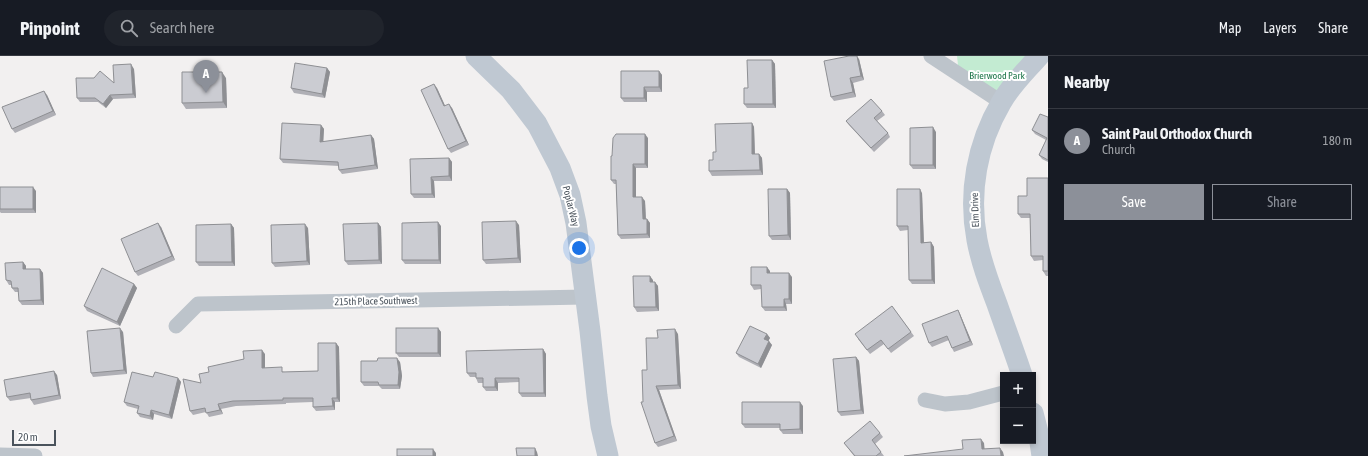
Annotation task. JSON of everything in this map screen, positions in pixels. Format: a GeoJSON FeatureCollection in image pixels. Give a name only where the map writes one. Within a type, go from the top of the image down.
{"type":"FeatureCollection","features":[{"type":"Feature","properties":{"kind":"main road","name":"Poplar Way"},"geometry":{"type":"LineString","coordinates":[[476,56],[511,90],[537,124],[560,168],[570,195],[576,223],[601,426],[608,456]]}},
{"type":"Feature","properties":{"kind":"main road","name":"Elm Drive"},"geometry":{"type":"LineString","coordinates":[[1021,372],[984,267],[977,239],[973,206],[980,152],[988,130],[1001,102],[1019,78],[1039,56]]}},
{"type":"Feature","properties":{"kind":"main road"},"geometry":{"type":"LineString","coordinates":[[1036,424],[1042,456]]}},
{"type":"Feature","properties":{"kind":"street"},"geometry":{"type":"LineString","coordinates":[[932,56],[1001,102]]}},
{"type":"Feature","properties":{"kind":"street","name":"215th Place Southwest"},"geometry":{"type":"LineString","coordinates":[[176,326],[198,304],[585,297]]}},
{"type":"Feature","properties":{"kind":"street"},"geometry":{"type":"LineString","coordinates":[[925,400],[945,404],[969,402],[1000,394]]}},
{"type":"Feature","properties":{"kind":"street"},"geometry":{"type":"LineString","coordinates":[[0,455],[35,456]]}},
{"type":"Feature","properties":{"kind":"green space","name":"Brierwood Park"},"geometry":{"type":"Polygon","coordinates":[[[957,56],[1039,56],[1001,102],[959,74],[957,56]]]}},
{"type":"Feature","properties":{"kind":"building"},"geometry":{"type":"Polygon","coordinates":[[[857,56],[861,76],[850,78],[853,92],[831,97],[824,61],[857,56]]]}},
{"type":"Feature","properties":{"kind":"building"},"geometry":{"type":"Polygon","coordinates":[[[747,60],[772,60],[773,104],[744,104],[744,88],[748,88],[747,60]]]}},
{"type":"Feature","properties":{"kind":"building"},"geometry":{"type":"Polygon","coordinates":[[[295,63],[327,68],[322,94],[291,88],[295,63]]]}},
{"type":"Feature","properties":{"kind":"building"},"geometry":{"type":"Polygon","coordinates":[[[131,64],[133,94],[110,95],[103,104],[95,98],[77,98],[76,78],[94,78],[100,71],[114,83],[113,65],[131,64]]]}},
{"type":"Feature","properties":{"kind":"building"},"geometry":{"type":"Polygon","coordinates":[[[621,71],[659,71],[659,87],[644,87],[644,98],[621,98],[621,71]]]}},
{"type":"Feature","properties":{"kind":"building"},"geometry":{"type":"Polygon","coordinates":[[[182,72],[222,72],[223,102],[182,103],[182,72]]]}},
{"type":"Feature","properties":{"kind":"building"},"geometry":{"type":"Polygon","coordinates":[[[434,84],[444,106],[449,104],[466,141],[448,149],[421,90],[434,84]]]}},
{"type":"Feature","properties":{"kind":"building"},"geometry":{"type":"Polygon","coordinates":[[[44,91],[53,111],[12,129],[2,107],[44,91]]]}},
{"type":"Feature","properties":{"kind":"building"},"geometry":{"type":"Polygon","coordinates":[[[871,99],[882,111],[874,118],[888,133],[871,148],[846,121],[871,99]]]}},
{"type":"Feature","properties":{"kind":"building"},"geometry":{"type":"Polygon","coordinates":[[[1040,114],[1048,117],[1048,160],[1039,155],[1047,138],[1032,130],[1040,114]]]}},
{"type":"Feature","properties":{"kind":"building"},"geometry":{"type":"Polygon","coordinates":[[[282,123],[321,125],[320,142],[371,135],[375,165],[339,170],[338,162],[280,159],[282,123]]]}},
{"type":"Feature","properties":{"kind":"building"},"geometry":{"type":"Polygon","coordinates":[[[752,123],[752,154],[759,154],[760,170],[709,171],[709,160],[713,160],[713,152],[716,152],[715,124],[752,123]]]}},
{"type":"Feature","properties":{"kind":"building"},"geometry":{"type":"Polygon","coordinates":[[[933,127],[933,165],[910,165],[910,128],[933,127]]]}},
{"type":"Feature","properties":{"kind":"building"},"geometry":{"type":"Polygon","coordinates":[[[616,134],[645,134],[645,164],[633,164],[633,197],[642,197],[643,219],[647,219],[647,234],[618,235],[616,180],[611,180],[611,156],[613,138],[616,134]]]}},
{"type":"Feature","properties":{"kind":"building"},"geometry":{"type":"Polygon","coordinates":[[[449,158],[449,176],[431,177],[432,194],[411,194],[410,159],[449,158]]]}},
{"type":"Feature","properties":{"kind":"building"},"geometry":{"type":"Polygon","coordinates":[[[1027,178],[1048,178],[1048,271],[1043,271],[1043,256],[1031,256],[1030,214],[1018,214],[1018,196],[1027,196],[1027,178]]]}},
{"type":"Feature","properties":{"kind":"building"},"geometry":{"type":"Polygon","coordinates":[[[0,187],[33,187],[33,209],[0,209],[0,187]]]}},
{"type":"Feature","properties":{"kind":"building"},"geometry":{"type":"Polygon","coordinates":[[[768,189],[787,189],[788,235],[769,236],[768,189]]]}},
{"type":"Feature","properties":{"kind":"building"},"geometry":{"type":"Polygon","coordinates":[[[897,189],[920,189],[921,243],[931,242],[932,280],[909,280],[908,226],[897,226],[897,189]]]}},
{"type":"Feature","properties":{"kind":"building"},"geometry":{"type":"Polygon","coordinates":[[[516,221],[518,258],[483,260],[482,222],[516,221]]]}},
{"type":"Feature","properties":{"kind":"building"},"geometry":{"type":"Polygon","coordinates":[[[438,222],[439,260],[402,260],[402,223],[438,222]]]}},
{"type":"Feature","properties":{"kind":"building"},"geometry":{"type":"Polygon","coordinates":[[[158,223],[172,256],[135,272],[121,239],[158,223]]]}},
{"type":"Feature","properties":{"kind":"building"},"geometry":{"type":"Polygon","coordinates":[[[378,223],[379,260],[345,261],[343,224],[378,223]]]}},
{"type":"Feature","properties":{"kind":"building"},"geometry":{"type":"Polygon","coordinates":[[[231,224],[232,262],[196,262],[196,225],[231,224]]]}},
{"type":"Feature","properties":{"kind":"building"},"geometry":{"type":"Polygon","coordinates":[[[305,224],[307,261],[272,263],[271,225],[305,224]]]}},
{"type":"Feature","properties":{"kind":"building"},"geometry":{"type":"Polygon","coordinates":[[[23,262],[23,269],[40,269],[41,300],[19,301],[18,288],[12,288],[11,281],[6,280],[5,263],[23,262]]]}},
{"type":"Feature","properties":{"kind":"building"},"geometry":{"type":"Polygon","coordinates":[[[751,267],[767,267],[767,273],[789,273],[789,299],[784,299],[784,307],[762,307],[761,285],[751,285],[751,267]]]}},
{"type":"Feature","properties":{"kind":"building"},"geometry":{"type":"Polygon","coordinates":[[[102,268],[134,284],[117,322],[84,306],[102,268]]]}},
{"type":"Feature","properties":{"kind":"building"},"geometry":{"type":"Polygon","coordinates":[[[633,276],[650,276],[650,282],[655,282],[656,307],[634,307],[633,276]]]}},
{"type":"Feature","properties":{"kind":"building"},"geometry":{"type":"Polygon","coordinates":[[[892,306],[911,332],[888,349],[881,340],[867,350],[855,334],[892,306]]]}},
{"type":"Feature","properties":{"kind":"building"},"geometry":{"type":"Polygon","coordinates":[[[958,310],[970,341],[952,348],[947,336],[929,343],[922,324],[958,310]]]}},
{"type":"Feature","properties":{"kind":"building"},"geometry":{"type":"Polygon","coordinates":[[[750,326],[767,334],[764,339],[769,341],[758,364],[736,353],[750,326]]]}},
{"type":"Feature","properties":{"kind":"building"},"geometry":{"type":"Polygon","coordinates":[[[120,328],[124,370],[91,373],[87,331],[120,328]]]}},
{"type":"Feature","properties":{"kind":"building"},"geometry":{"type":"Polygon","coordinates":[[[396,328],[438,328],[438,353],[396,353],[396,328]]]}},
{"type":"Feature","properties":{"kind":"building"},"geometry":{"type":"Polygon","coordinates":[[[675,329],[678,385],[656,386],[674,436],[655,443],[641,402],[643,402],[642,370],[647,370],[646,338],[658,338],[657,330],[675,329]]]}},
{"type":"Feature","properties":{"kind":"building"},"geometry":{"type":"Polygon","coordinates":[[[318,343],[336,343],[337,398],[332,398],[333,406],[313,407],[313,398],[283,398],[283,400],[233,401],[218,404],[220,410],[206,413],[205,408],[190,411],[183,379],[201,383],[199,374],[209,372],[208,367],[244,359],[243,351],[262,350],[262,368],[282,367],[282,372],[318,371],[318,343]]]}},
{"type":"Feature","properties":{"kind":"building"},"geometry":{"type":"Polygon","coordinates":[[[543,349],[544,393],[519,393],[519,378],[495,378],[495,387],[483,387],[483,378],[476,378],[476,373],[467,373],[466,351],[543,349]]]}},
{"type":"Feature","properties":{"kind":"building"},"geometry":{"type":"Polygon","coordinates":[[[856,357],[861,410],[838,412],[833,359],[856,357]]]}},
{"type":"Feature","properties":{"kind":"building"},"geometry":{"type":"Polygon","coordinates":[[[378,358],[397,358],[399,372],[398,385],[379,385],[378,382],[361,382],[361,361],[377,361],[378,358]]]}},
{"type":"Feature","properties":{"kind":"building"},"geometry":{"type":"Polygon","coordinates":[[[54,371],[59,395],[31,400],[30,393],[7,397],[4,380],[54,371]]]}},
{"type":"Feature","properties":{"kind":"building"},"geometry":{"type":"Polygon","coordinates":[[[132,372],[153,377],[155,372],[178,378],[169,415],[151,410],[150,416],[137,413],[139,406],[124,402],[132,372]]]}},
{"type":"Feature","properties":{"kind":"building"},"geometry":{"type":"Polygon","coordinates":[[[742,402],[800,402],[800,429],[780,430],[780,424],[742,424],[742,402]]]}},
{"type":"Feature","properties":{"kind":"building"},"geometry":{"type":"Polygon","coordinates":[[[870,421],[880,433],[872,440],[881,452],[876,456],[855,456],[844,443],[870,421]]]}},
{"type":"Feature","properties":{"kind":"building"},"geometry":{"type":"Polygon","coordinates":[[[981,439],[982,449],[1000,448],[1001,456],[904,456],[963,449],[962,440],[981,439]]]}},
{"type":"Feature","properties":{"kind":"building"},"geometry":{"type":"Polygon","coordinates":[[[516,448],[535,448],[535,456],[517,456],[516,448]]]}},
{"type":"Feature","properties":{"kind":"building"},"geometry":{"type":"Polygon","coordinates":[[[397,449],[433,449],[433,456],[397,456],[397,449]]]}},
{"type":"Feature","properties":{"kind":"place","name":"Saint Paul Orthodox Church"},"geometry":{"type":"Point","coordinates":[206,93]}}]}
